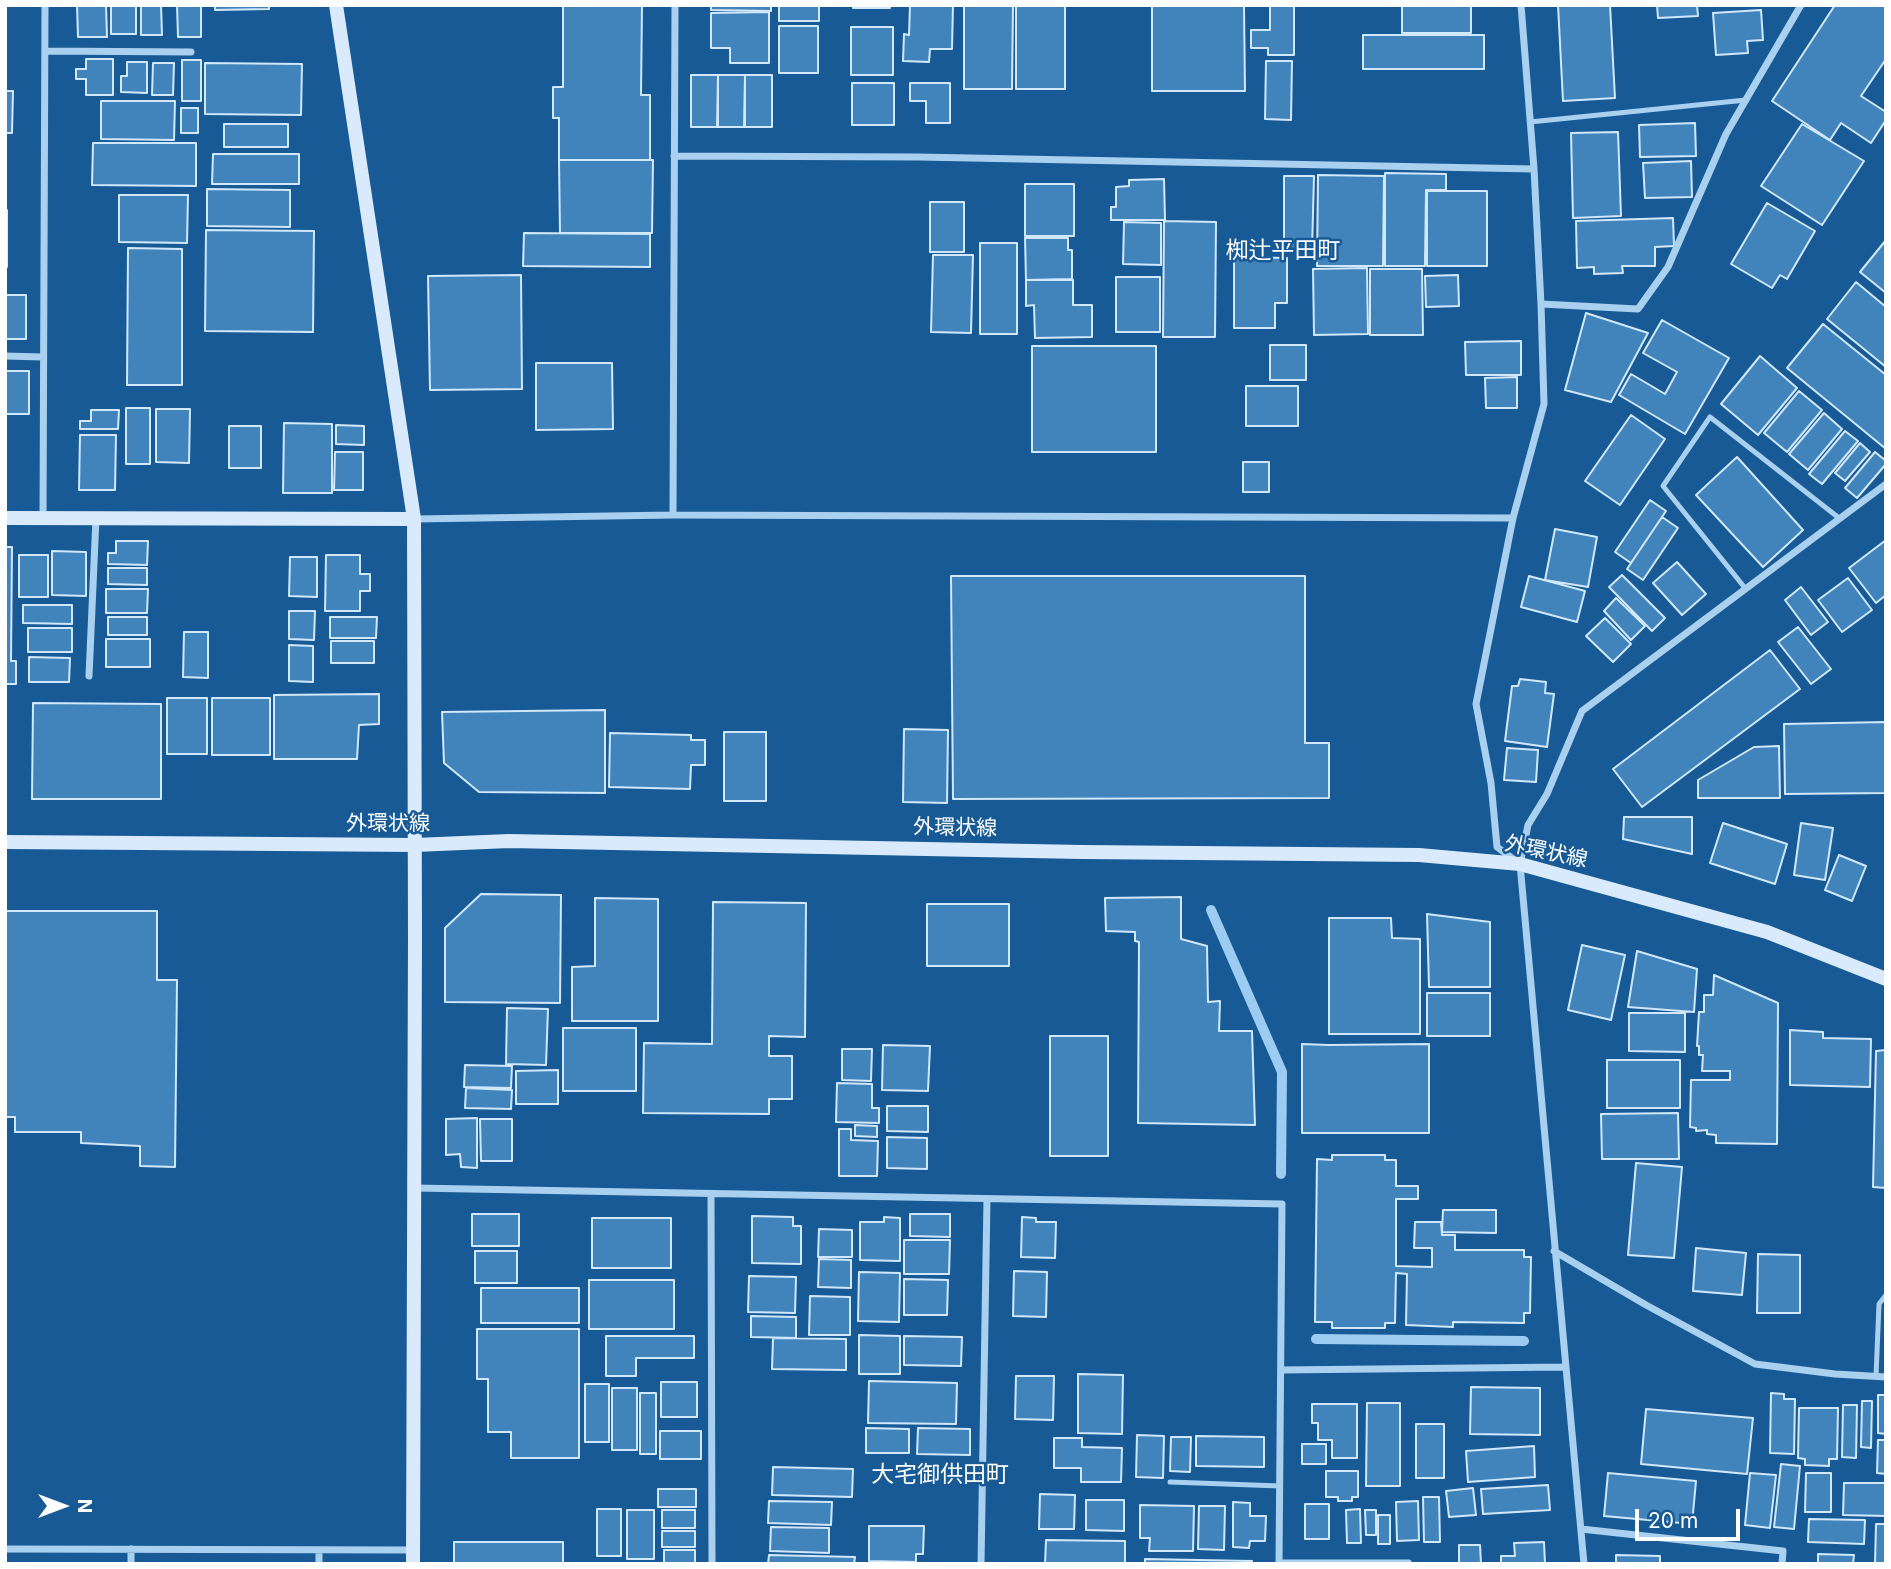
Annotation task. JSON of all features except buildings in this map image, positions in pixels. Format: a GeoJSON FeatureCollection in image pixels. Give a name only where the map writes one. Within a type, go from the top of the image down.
{"type":"FeatureCollection","features":[{"type":"Feature","properties":{"kind":"street"},"geometry":{"type":"LineString","coordinates":[[43,518],[45,5]]}},
{"type":"Feature","properties":{"kind":"street"},"geometry":{"type":"LineString","coordinates":[[5,1549],[319,1550],[412,1557],[415,1188],[414,519],[336,5]]}},
{"type":"Feature","properties":{"kind":"street"},"geometry":{"type":"LineString","coordinates":[[673,515],[676,5]]}},
{"type":"Feature","properties":{"kind":"street"},"geometry":{"type":"LineString","coordinates":[[1520,864],[1497,847],[1491,783],[1476,704],[1513,518],[1544,404],[1534,169],[1521,5]]}},
{"type":"Feature","properties":{"kind":"street"},"geometry":{"type":"LineString","coordinates":[[1541,304],[1638,309],[1668,267],[1726,134],[1801,5]]}},
{"type":"Feature","properties":{"kind":"street"},"geometry":{"type":"LineString","coordinates":[[44,51],[191,52]]}},
{"type":"Feature","properties":{"kind":"street"},"geometry":{"type":"LineString","coordinates":[[674,156],[919,157],[1534,169]]}},
{"type":"Feature","properties":{"kind":"street"},"geometry":{"type":"LineString","coordinates":[[5,356],[43,357]]}},
{"type":"Feature","properties":{"kind":"street"},"geometry":{"type":"LineString","coordinates":[[1584,1564],[1520,864],[1528,825],[1547,794],[1582,710],[1886,484]]}},
{"type":"Feature","properties":{"kind":"street"},"geometry":{"type":"LineString","coordinates":[[5,518],[414,519],[673,515],[1513,518]]}},
{"type":"Feature","properties":{"kind":"street"},"geometry":{"type":"LineString","coordinates":[[89,676],[96,518]]}},
{"type":"Feature","properties":{"kind":"street","name":"外環状線"},"geometry":{"type":"LineString","coordinates":[[5,842],[415,845],[509,841],[1419,856],[1520,864],[1767,932],[1886,979]]}},
{"type":"Feature","properties":{"kind":"street"},"geometry":{"type":"LineString","coordinates":[[415,1188],[1282,1204],[1279,1563]]}},
{"type":"Feature","properties":{"kind":"street"},"geometry":{"type":"LineString","coordinates":[[711,1194],[712,1564]]}},
{"type":"Feature","properties":{"kind":"street"},"geometry":{"type":"LineString","coordinates":[[981,1564],[987,1199]]}},
{"type":"Feature","properties":{"kind":"street"},"geometry":{"type":"LineString","coordinates":[[1554,1251],[1755,1364],[1886,1377]]}},
{"type":"Feature","properties":{"kind":"street"},"geometry":{"type":"LineString","coordinates":[[1281,1370],[1565,1367]]}},
{"type":"Feature","properties":{"kind":"street"},"geometry":{"type":"LineString","coordinates":[[1581,1529],[1783,1551],[1782,1564]]}},
{"type":"Feature","properties":{"kind":"street"},"geometry":{"type":"LineString","coordinates":[[131,1549],[131,1564]]}},
{"type":"Feature","properties":{"kind":"street"},"geometry":{"type":"LineString","coordinates":[[319,1550],[319,1564]]}},
{"type":"Feature","properties":{"kind":"lane"},"geometry":{"type":"LineString","coordinates":[[1530,122],[1746,100]]}},
{"type":"Feature","properties":{"kind":"lane"},"geometry":{"type":"LineString","coordinates":[[1745,588],[1663,486],[1710,417],[1839,518]]}},
{"type":"Feature","properties":{"kind":"lane"},"geometry":{"type":"LineString","coordinates":[[1876,1376],[1879,1304],[1886,1295]]}},
{"type":"Feature","properties":{"kind":"lane"},"geometry":{"type":"LineString","coordinates":[[1170,1482],[1280,1486]]}},
{"type":"Feature","properties":{"kind":"lane"},"geometry":{"type":"LineString","coordinates":[[1279,1563],[1409,1562]]}},
{"type":"Feature","properties":{"kind":"waterway"},"geometry":{"type":"LineString","coordinates":[[1211,910],[1282,1072],[1281,1174]]}},
{"type":"Feature","properties":{"kind":"waterway"},"geometry":{"type":"LineString","coordinates":[[1316,1339],[1524,1341]]}},
{"type":"Feature","properties":{"kind":"district","name":"椥辻平田町"},"geometry":{"type":"Point","coordinates":[1283,251]}},
{"type":"Feature","properties":{"kind":"district","name":"大宅御供田町"},"geometry":{"type":"Point","coordinates":[940,1475]}}]}
